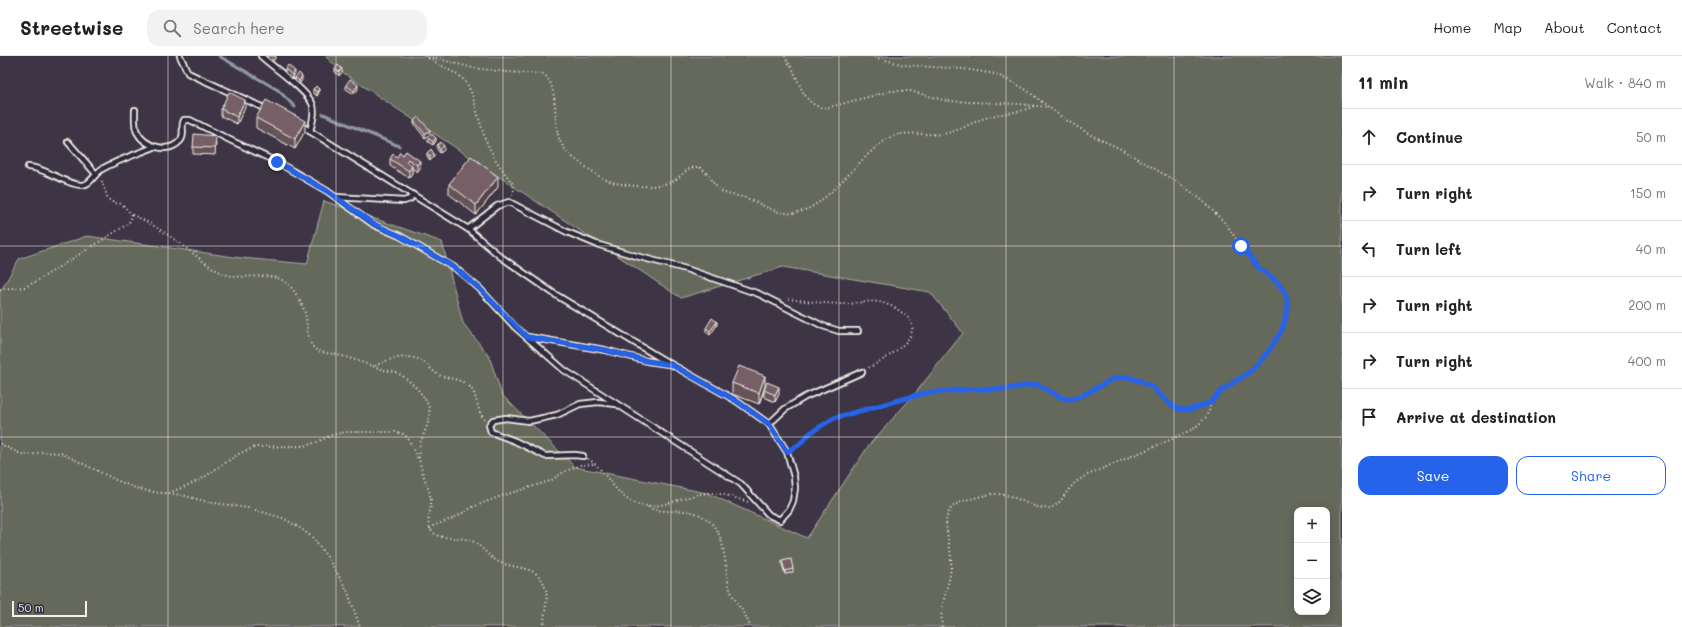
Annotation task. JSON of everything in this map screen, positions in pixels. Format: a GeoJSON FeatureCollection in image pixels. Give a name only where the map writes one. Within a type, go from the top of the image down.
{"type":"FeatureCollection","features":[{"type":"Feature","properties":{"kind":"lane"},"geometry":{"type":"LineString","coordinates":[[180,56],[188,73],[269,110]]}},
{"type":"Feature","properties":{"kind":"lane"},"geometry":{"type":"LineString","coordinates":[[261,56],[302,91],[312,104],[313,117],[310,131]]}},
{"type":"Feature","properties":{"kind":"lane"},"geometry":{"type":"LineString","coordinates":[[135,110],[137,132],[154,147],[163,149],[179,142],[183,135],[182,124],[184,120],[190,120],[277,162],[335,197],[374,224],[400,236],[455,268],[480,289],[527,337],[564,370],[742,484],[769,515],[780,520],[789,510],[793,501],[795,488],[794,477],[787,452],[769,424],[735,400],[672,365],[556,295],[501,257],[468,229],[293,121]]}},
{"type":"Feature","properties":{"kind":"lane"},"geometry":{"type":"LineString","coordinates":[[68,142],[96,174]]}},
{"type":"Feature","properties":{"kind":"lane"},"geometry":{"type":"LineString","coordinates":[[28,167],[36,167],[74,184],[82,186],[88,184],[96,174],[109,166],[154,147]]}},
{"type":"Feature","properties":{"kind":"lane"},"geometry":{"type":"LineString","coordinates":[[335,197],[404,201],[410,199],[412,194]]}},
{"type":"Feature","properties":{"kind":"lane"},"geometry":{"type":"LineString","coordinates":[[468,229],[497,206],[509,202],[567,232],[596,244],[686,269],[759,294],[823,326],[839,331],[858,331]]}},
{"type":"Feature","properties":{"kind":"lane"},"geometry":{"type":"LineString","coordinates":[[527,337],[605,350],[647,361],[672,365]]}},
{"type":"Feature","properties":{"kind":"lane"},"geometry":{"type":"LineString","coordinates":[[769,424],[785,409],[805,397],[862,372]]}},
{"type":"Feature","properties":{"kind":"lane"},"geometry":{"type":"LineString","coordinates":[[583,456],[545,456],[515,441],[491,432],[489,425],[493,420],[498,418],[529,421],[545,418],[557,415],[580,404],[598,402],[617,404]]}},
{"type":"Feature","properties":{"kind":"path"},"geometry":{"type":"LineString","coordinates":[[425,56],[461,77],[467,84],[472,94],[485,139],[514,188],[511,204]]}},
{"type":"Feature","properties":{"kind":"path"},"geometry":{"type":"LineString","coordinates":[[785,56],[805,95],[811,103],[818,108],[826,108],[891,91],[910,91],[947,101],[1049,107]]}},
{"type":"Feature","properties":{"kind":"path"},"geometry":{"type":"LineString","coordinates":[[787,452],[800,444],[810,433],[834,418],[925,393],[972,389],[1006,389],[1036,384],[1062,398],[1071,399],[1083,395],[1113,379],[1127,377],[1138,380],[1152,387],[1170,404],[1178,409],[1188,410],[1210,403],[1220,392],[1252,370],[1268,352],[1282,330],[1288,308],[1286,294],[1277,282],[1259,268],[1241,246],[1226,224],[1202,200],[1180,183],[1091,135],[1025,89],[996,74],[964,68],[904,65],[870,56]]}},
{"type":"Feature","properties":{"kind":"path"},"geometry":{"type":"LineString","coordinates":[[428,58],[435,58],[473,68],[543,74],[547,76],[551,84],[557,132],[560,142],[566,151],[578,161],[607,180],[619,185],[663,184],[674,181],[690,169],[696,167],[702,169],[718,189],[725,193],[746,198],[780,212],[792,214],[817,204],[863,158],[891,137],[902,134],[931,135],[946,133],[990,116],[1026,110],[1034,106]]}},
{"type":"Feature","properties":{"kind":"path"},"geometry":{"type":"LineString","coordinates":[[96,174],[100,178],[108,199],[114,203],[122,204],[132,215],[166,234],[204,262],[224,273],[237,277],[270,276],[280,279],[290,286],[298,298],[305,314],[309,341],[315,348],[324,352],[336,354],[397,372],[406,379],[424,396],[429,406],[429,420],[419,447],[418,460]]}},
{"type":"Feature","properties":{"kind":"path"},"geometry":{"type":"LineString","coordinates":[[0,289],[25,287],[35,282],[128,224],[132,215]]}},
{"type":"Feature","properties":{"kind":"path"},"geometry":{"type":"LineString","coordinates":[[785,299],[848,304],[863,301],[877,302],[892,306],[905,314],[911,320],[913,328],[910,337],[897,350],[862,372]]}},
{"type":"Feature","properties":{"kind":"path"},"geometry":{"type":"LineString","coordinates":[[375,366],[389,359],[413,358],[422,360],[440,376],[463,382],[470,387],[476,399],[479,410],[489,425]]}},
{"type":"Feature","properties":{"kind":"path"},"geometry":{"type":"LineString","coordinates":[[942,627],[940,616],[942,601],[951,568],[951,556],[945,530],[946,519],[950,510],[956,504],[966,500],[999,494],[1011,496],[1041,508],[1055,506],[1073,484],[1085,476],[1195,428],[1206,418],[1210,409],[1210,403]]}},
{"type":"Feature","properties":{"kind":"path"},"geometry":{"type":"LineString","coordinates":[[166,494],[200,480],[240,453],[256,448],[304,446],[332,435],[346,432],[395,432],[404,434],[408,438],[429,488],[431,503],[428,523],[430,529],[434,534],[469,540],[482,547],[490,556],[500,562],[523,567],[542,578],[546,587],[548,598],[544,610],[544,627]]}},
{"type":"Feature","properties":{"kind":"path"},"geometry":{"type":"LineString","coordinates":[[0,444],[26,455],[40,452],[61,453],[135,488],[248,508],[283,518],[312,537],[328,558],[346,590],[360,627]]}},
{"type":"Feature","properties":{"kind":"path"},"geometry":{"type":"LineString","coordinates":[[583,456],[595,464],[622,495],[635,503],[654,510],[685,511],[698,514],[712,525],[723,542],[730,590],[747,618],[750,627]]}},
{"type":"Feature","properties":{"kind":"path"},"geometry":{"type":"LineString","coordinates":[[430,529],[433,526],[454,518],[473,507],[501,496],[550,481],[564,472],[580,465],[595,464]]}},
{"type":"Feature","properties":{"kind":"path"},"geometry":{"type":"LineString","coordinates":[[646,506],[707,493],[719,493],[763,508]]}},
{"type":"Feature","properties":{"kind":"shaded area"},"geometry":{"type":"Polygon","coordinates":[[[325,56],[1342,56],[1342,627],[0,627],[0,292],[19,259],[87,236],[241,258],[307,264],[324,201],[442,242],[463,323],[489,356],[502,395],[575,467],[707,493],[807,538],[869,445],[913,396],[963,333],[930,292],[783,267],[681,298],[342,72],[325,56]]]}},
{"type":"Feature","properties":{"kind":"building"},"geometry":{"type":"Polygon","coordinates":[[[288,65],[295,71],[292,75],[285,69],[288,65]]]}},
{"type":"Feature","properties":{"kind":"building"},"geometry":{"type":"Polygon","coordinates":[[[338,65],[342,69],[339,72],[335,69],[338,65]]]}},
{"type":"Feature","properties":{"kind":"building"},"geometry":{"type":"Polygon","coordinates":[[[299,73],[302,76],[299,81],[295,78],[299,73]]]}},
{"type":"Feature","properties":{"kind":"building"},"geometry":{"type":"Polygon","coordinates":[[[350,79],[358,85],[354,91],[346,85],[350,79]]]}},
{"type":"Feature","properties":{"kind":"building"},"geometry":{"type":"Polygon","coordinates":[[[316,86],[319,89],[317,92],[313,89],[316,86]]]}},
{"type":"Feature","properties":{"kind":"building"},"geometry":{"type":"Polygon","coordinates":[[[229,92],[245,100],[237,117],[221,109],[229,92]]]}},
{"type":"Feature","properties":{"kind":"building"},"geometry":{"type":"Polygon","coordinates":[[[266,100],[305,121],[295,139],[256,118],[266,100]]]}},
{"type":"Feature","properties":{"kind":"building"},"geometry":{"type":"Polygon","coordinates":[[[418,117],[430,130],[425,134],[414,121],[418,117]]]}},
{"type":"Feature","properties":{"kind":"building"},"geometry":{"type":"Polygon","coordinates":[[[194,134],[216,136],[215,148],[193,147],[194,134]]]}},
{"type":"Feature","properties":{"kind":"building"},"geometry":{"type":"Polygon","coordinates":[[[432,134],[436,138],[433,142],[428,138],[432,134]]]}},
{"type":"Feature","properties":{"kind":"building"},"geometry":{"type":"Polygon","coordinates":[[[441,142],[444,146],[440,150],[437,145],[441,142]]]}},
{"type":"Feature","properties":{"kind":"building"},"geometry":{"type":"Polygon","coordinates":[[[431,149],[434,154],[430,157],[427,153],[431,149]]]}},
{"type":"Feature","properties":{"kind":"building"},"geometry":{"type":"Polygon","coordinates":[[[406,151],[420,161],[417,165],[408,159],[406,162],[412,166],[409,171],[390,159],[393,154],[397,157],[400,152],[403,155],[406,151]]]}},
{"type":"Feature","properties":{"kind":"building"},"geometry":{"type":"Polygon","coordinates":[[[471,156],[498,177],[476,205],[449,184],[471,156]]]}},
{"type":"Feature","properties":{"kind":"building"},"geometry":{"type":"Polygon","coordinates":[[[712,318],[717,322],[710,331],[706,328],[712,318]]]}},
{"type":"Feature","properties":{"kind":"building"},"geometry":{"type":"Polygon","coordinates":[[[739,366],[765,376],[759,393],[732,383],[739,366]]]}},
{"type":"Feature","properties":{"kind":"building"},"geometry":{"type":"Polygon","coordinates":[[[767,382],[779,387],[775,395],[764,390],[767,382]]]}},
{"type":"Feature","properties":{"kind":"building"},"geometry":{"type":"Polygon","coordinates":[[[791,559],[793,569],[785,571],[782,561],[791,559]]]}},
{"type":"Feature","properties":{"kind":"waterway"},"geometry":{"type":"LineString","coordinates":[[219,56],[278,90],[295,107]]}},
{"type":"Feature","properties":{"kind":"waterway"},"geometry":{"type":"LineString","coordinates":[[323,114],[399,146]]}},
{"type":"Feature","properties":{"kind":"route"},"geometry":{"type":"LineString","coordinates":[[277,162],[327,191],[374,224],[400,236],[455,268],[480,289],[515,327],[527,337],[605,350],[647,361],[672,365],[735,400],[769,424],[787,452],[800,444],[810,433],[834,418],[925,393],[972,389],[1006,389],[1036,384],[1062,398],[1071,399],[1083,395],[1097,386],[1113,379],[1127,377],[1138,380],[1152,387],[1170,404],[1178,409],[1188,410],[1210,403],[1220,392],[1252,370],[1268,352],[1282,330],[1288,308],[1286,294],[1277,282],[1259,268],[1241,246]]}}]}
